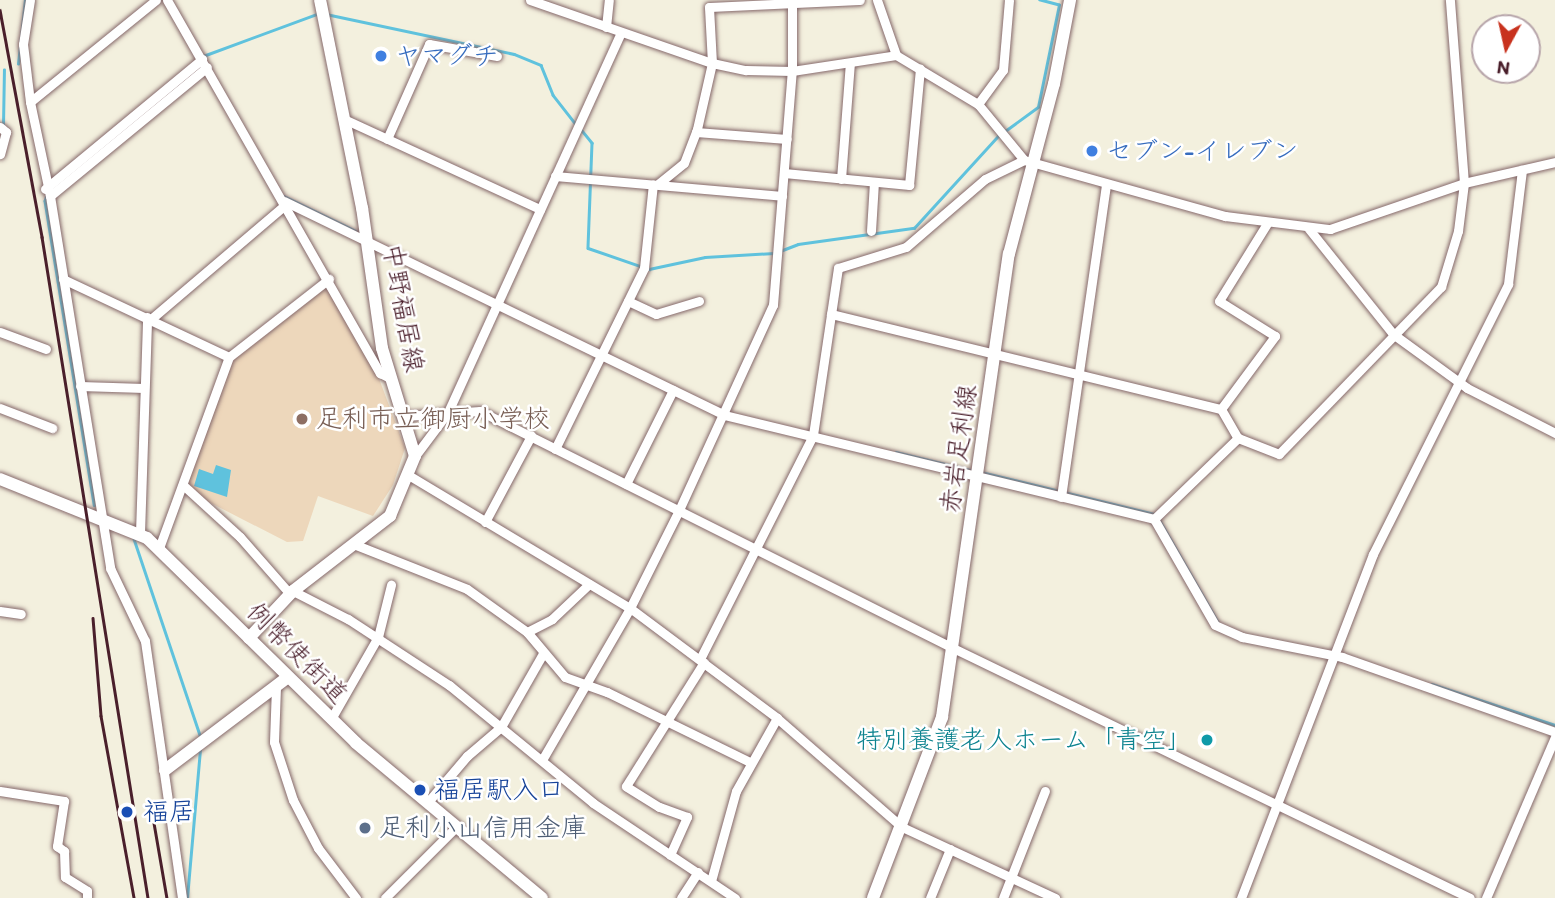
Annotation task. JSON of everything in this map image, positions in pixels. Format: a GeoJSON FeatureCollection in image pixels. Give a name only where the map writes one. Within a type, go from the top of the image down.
{"type":"FeatureCollection","features":[{"type":"Feature","properties":{"kind":"main road","name":"中野福居線"},"geometry":{"type":"LineString","coordinates":[[249,638],[291,592],[356,545],[390,516],[410,477],[415,456],[405,416],[390,378],[367,240],[320,0]]}},
{"type":"Feature","properties":{"kind":"main road","name":"赤岩足利線"},"geometry":{"type":"LineString","coordinates":[[873,898],[933,751],[953,648],[1009,254],[1070,0]]}},
{"type":"Feature","properties":{"kind":"main road","name":"例幣使街道"},"geometry":{"type":"LineString","coordinates":[[0,479],[139,533],[159,548],[331,719],[542,898]]}},
{"type":"Feature","properties":{"kind":"main road"},"geometry":{"type":"LineString","coordinates":[[165,770],[288,677]]}},
{"type":"Feature","properties":{"kind":"street"},"geometry":{"type":"LineString","coordinates":[[30,0],[23,44],[30,102],[63,279],[110,568],[145,641],[183,898]]}},
{"type":"Feature","properties":{"kind":"street"},"geometry":{"type":"LineString","coordinates":[[30,102],[156,0]]}},
{"type":"Feature","properties":{"kind":"street"},"geometry":{"type":"LineString","coordinates":[[167,0],[329,279],[380,373],[390,378]]}},
{"type":"Feature","properties":{"kind":"street"},"geometry":{"type":"LineString","coordinates":[[530,0],[712,63],[747,70],[792,71],[896,55],[978,104],[1030,162],[1191,209],[1309,229],[1349,225],[1464,183],[1555,162]]}},
{"type":"Feature","properties":{"kind":"street"},"geometry":{"type":"LineString","coordinates":[[606,27],[609,0]]}},
{"type":"Feature","properties":{"kind":"street"},"geometry":{"type":"LineString","coordinates":[[555,449],[644,268],[656,184],[684,163],[696,132],[712,63],[709,7],[860,0]]}},
{"type":"Feature","properties":{"kind":"street"},"geometry":{"type":"LineString","coordinates":[[877,0],[896,55]]}},
{"type":"Feature","properties":{"kind":"street"},"geometry":{"type":"LineString","coordinates":[[978,104],[1003,70],[1009,0]]}},
{"type":"Feature","properties":{"kind":"street"},"geometry":{"type":"LineString","coordinates":[[831,314],[1079,371],[1221,409],[1238,438],[1279,454],[1444,282],[1464,183],[1450,0]]}},
{"type":"Feature","properties":{"kind":"street"},"geometry":{"type":"LineString","coordinates":[[542,760],[630,608],[724,415],[773,305],[792,71],[792,2]]}},
{"type":"Feature","properties":{"kind":"street"},"geometry":{"type":"LineString","coordinates":[[415,456],[448,412],[621,33]]}},
{"type":"Feature","properties":{"kind":"street"},"geometry":{"type":"LineString","coordinates":[[387,139],[429,44],[497,56]]}},
{"type":"Feature","properties":{"kind":"street"},"geometry":{"type":"LineString","coordinates":[[47,193],[205,63]]}},
{"type":"Feature","properties":{"kind":"street"},"geometry":{"type":"LineString","coordinates":[[841,179],[850,63]]}},
{"type":"Feature","properties":{"kind":"street"},"geometry":{"type":"LineString","coordinates":[[784,173],[909,185],[920,69]]}},
{"type":"Feature","properties":{"kind":"street"},"geometry":{"type":"LineString","coordinates":[[344,119],[540,209]]}},
{"type":"Feature","properties":{"kind":"street"},"geometry":{"type":"LineString","coordinates":[[0,127],[6,132],[0,155]]}},
{"type":"Feature","properties":{"kind":"street"},"geometry":{"type":"LineString","coordinates":[[696,132],[787,139]]}},
{"type":"Feature","properties":{"kind":"street"},"geometry":{"type":"LineString","coordinates":[[670,855],[687,817],[659,807],[626,786],[702,661],[813,435],[838,268],[906,247],[985,179],[1030,162]]}},
{"type":"Feature","properties":{"kind":"street"},"geometry":{"type":"LineString","coordinates":[[1241,898],[1373,554],[1508,284],[1522,170]]}},
{"type":"Feature","properties":{"kind":"street"},"geometry":{"type":"LineString","coordinates":[[555,176],[782,196]]}},
{"type":"Feature","properties":{"kind":"street"},"geometry":{"type":"LineString","coordinates":[[871,231],[874,182]]}},
{"type":"Feature","properties":{"kind":"street"},"geometry":{"type":"LineString","coordinates":[[1061,496],[1105,184]]}},
{"type":"Feature","properties":{"kind":"street"},"geometry":{"type":"LineString","coordinates":[[285,203],[367,240],[724,415],[1154,519],[1215,625],[1242,638],[1336,655],[1555,735],[1486,898]]}},
{"type":"Feature","properties":{"kind":"street"},"geometry":{"type":"LineString","coordinates":[[139,533],[149,318],[285,203]]}},
{"type":"Feature","properties":{"kind":"street"},"geometry":{"type":"LineString","coordinates":[[1221,409],[1275,336],[1219,301],[1268,222]]}},
{"type":"Feature","properties":{"kind":"street"},"geometry":{"type":"LineString","coordinates":[[1309,229],[1393,334],[1459,381],[1555,433]]}},
{"type":"Feature","properties":{"kind":"street"},"geometry":{"type":"LineString","coordinates":[[63,279],[229,358]]}},
{"type":"Feature","properties":{"kind":"street"},"geometry":{"type":"LineString","coordinates":[[159,548],[229,358],[329,279]]}},
{"type":"Feature","properties":{"kind":"street"},"geometry":{"type":"LineString","coordinates":[[628,301],[656,314],[699,302]]}},
{"type":"Feature","properties":{"kind":"street"},"geometry":{"type":"LineString","coordinates":[[0,332],[47,349]]}},
{"type":"Feature","properties":{"kind":"street"},"geometry":{"type":"LineString","coordinates":[[80,386],[144,388]]}},
{"type":"Feature","properties":{"kind":"street"},"geometry":{"type":"LineString","coordinates":[[626,484],[673,390]]}},
{"type":"Feature","properties":{"kind":"street"},"geometry":{"type":"LineString","coordinates":[[0,408],[52,428]]}},
{"type":"Feature","properties":{"kind":"street"},"geometry":{"type":"LineString","coordinates":[[405,416],[480,411],[953,648],[1470,898]]}},
{"type":"Feature","properties":{"kind":"street"},"geometry":{"type":"LineString","coordinates":[[485,522],[531,436]]}},
{"type":"Feature","properties":{"kind":"street"},"geometry":{"type":"LineString","coordinates":[[1154,519],[1238,438]]}},
{"type":"Feature","properties":{"kind":"street"},"geometry":{"type":"LineString","coordinates":[[410,477],[630,608],[777,718],[902,827],[1055,898]]}},
{"type":"Feature","properties":{"kind":"street"},"geometry":{"type":"LineString","coordinates":[[183,485],[240,537],[291,592],[378,637],[501,727],[593,803],[735,898]]}},
{"type":"Feature","properties":{"kind":"street"},"geometry":{"type":"LineString","coordinates":[[356,545],[457,584],[527,632],[542,655],[565,677],[585,683],[750,762]]}},
{"type":"Feature","properties":{"kind":"street"},"geometry":{"type":"LineString","coordinates":[[527,632],[552,619],[589,584]]}},
{"type":"Feature","properties":{"kind":"street"},"geometry":{"type":"LineString","coordinates":[[331,719],[378,637],[391,585]]}},
{"type":"Feature","properties":{"kind":"street"},"geometry":{"type":"LineString","coordinates":[[0,611],[21,614]]}},
{"type":"Feature","properties":{"kind":"street"},"geometry":{"type":"LineString","coordinates":[[428,803],[467,756],[501,727],[542,655]]}},
{"type":"Feature","properties":{"kind":"street"},"geometry":{"type":"LineString","coordinates":[[276,687],[274,743],[293,800],[318,848],[356,898]]}},
{"type":"Feature","properties":{"kind":"street"},"geometry":{"type":"LineString","coordinates":[[711,881],[728,813],[750,762],[777,718]]}},
{"type":"Feature","properties":{"kind":"street"},"geometry":{"type":"LineString","coordinates":[[0,791],[64,801],[57,846],[64,851],[65,877],[87,891],[87,898]]}},
{"type":"Feature","properties":{"kind":"street"},"geometry":{"type":"LineString","coordinates":[[1003,898],[1045,791]]}},
{"type":"Feature","properties":{"kind":"street"},"geometry":{"type":"LineString","coordinates":[[385,898],[456,827]]}},
{"type":"Feature","properties":{"kind":"street"},"geometry":{"type":"LineString","coordinates":[[930,898],[950,849]]}},
{"type":"Feature","properties":{"kind":"street"},"geometry":{"type":"LineString","coordinates":[[681,898],[698,872]]}},
{"type":"Feature","properties":{"kind":"shaded area","name":"足利市立御厨小学校"},"geometry":{"type":"Polygon","coordinates":[[[327,285],[378,376],[405,448],[393,485],[373,516],[318,496],[303,541],[287,542],[203,499],[187,484],[232,359],[327,285]]]}},
{"type":"Feature","properties":{"kind":"water"},"geometry":{"type":"Polygon","coordinates":[[[216,465],[231,470],[227,497],[194,486],[199,469],[213,474],[216,465]]]}},
{"type":"Feature","properties":{"kind":"waterway"},"geometry":{"type":"LineString","coordinates":[[18,64],[25,0]]}},
{"type":"Feature","properties":{"kind":"waterway"},"geometry":{"type":"LineString","coordinates":[[1005,131],[1038,107],[1059,5],[1040,0]]}},
{"type":"Feature","properties":{"kind":"waterway"},"geometry":{"type":"LineString","coordinates":[[203,56],[319,13]]}},
{"type":"Feature","properties":{"kind":"waterway"},"geometry":{"type":"LineString","coordinates":[[326,14],[514,54],[541,65],[553,95],[575,123]]}},
{"type":"Feature","properties":{"kind":"waterway"},"geometry":{"type":"LineString","coordinates":[[3,125],[4,70]]}},
{"type":"Feature","properties":{"kind":"waterway"},"geometry":{"type":"LineString","coordinates":[[104,146],[140,117]]}},
{"type":"Feature","properties":{"kind":"waterway"},"geometry":{"type":"LineString","coordinates":[[580,128],[592,143],[588,248],[649,269],[705,257],[774,253]]}},
{"type":"Feature","properties":{"kind":"waterway"},"geometry":{"type":"LineString","coordinates":[[780,251],[798,244],[914,228],[999,135]]}},
{"type":"Feature","properties":{"kind":"waterway"},"geometry":{"type":"LineString","coordinates":[[48,192],[45,201],[94,505]]}},
{"type":"Feature","properties":{"kind":"waterway"},"geometry":{"type":"LineString","coordinates":[[282,195],[358,232]]}},
{"type":"Feature","properties":{"kind":"waterway"},"geometry":{"type":"LineString","coordinates":[[896,452],[974,471]]}},
{"type":"Feature","properties":{"kind":"waterway"},"geometry":{"type":"LineString","coordinates":[[981,472],[1154,514]]}},
{"type":"Feature","properties":{"kind":"waterway"},"geometry":{"type":"LineString","coordinates":[[1159,519],[1218,622]]}},
{"type":"Feature","properties":{"kind":"waterway"},"geometry":{"type":"LineString","coordinates":[[134,539],[201,738]]}},
{"type":"Feature","properties":{"kind":"waterway"},"geometry":{"type":"LineString","coordinates":[[1432,684],[1555,725]]}},
{"type":"Feature","properties":{"kind":"waterway"},"geometry":{"type":"LineString","coordinates":[[187,898],[200,748]]}},
{"type":"Feature","properties":{"kind":"railway"},"geometry":{"type":"LineString","coordinates":[[0,10],[42,237],[148,898]]}},
{"type":"Feature","properties":{"kind":"railway"},"geometry":{"type":"LineString","coordinates":[[93,618],[101,716],[134,898]]}},
{"type":"Feature","properties":{"kind":"railway"},"geometry":{"type":"LineString","coordinates":[[154,823],[167,898]]}},
{"type":"Feature","properties":{"kind":"place","name":"ヤマグチ"},"geometry":{"type":"Point","coordinates":[381,56]}},
{"type":"Feature","properties":{"kind":"place","name":"セブン-イレブン"},"geometry":{"type":"Point","coordinates":[1092,151]}},
{"type":"Feature","properties":{"kind":"place","name":"足利市立御厨小学校"},"geometry":{"type":"Point","coordinates":[302,419]}},
{"type":"Feature","properties":{"kind":"place","name":"特別養護老人ホーム「青空」"},"geometry":{"type":"Point","coordinates":[1207,740]}},
{"type":"Feature","properties":{"kind":"place","name":"福居駅入口"},"geometry":{"type":"Point","coordinates":[420,790]}},
{"type":"Feature","properties":{"kind":"place","name":"福居"},"geometry":{"type":"Point","coordinates":[127,812]}},
{"type":"Feature","properties":{"kind":"place","name":"足利小山信用金庫"},"geometry":{"type":"Point","coordinates":[365,828]}}]}
